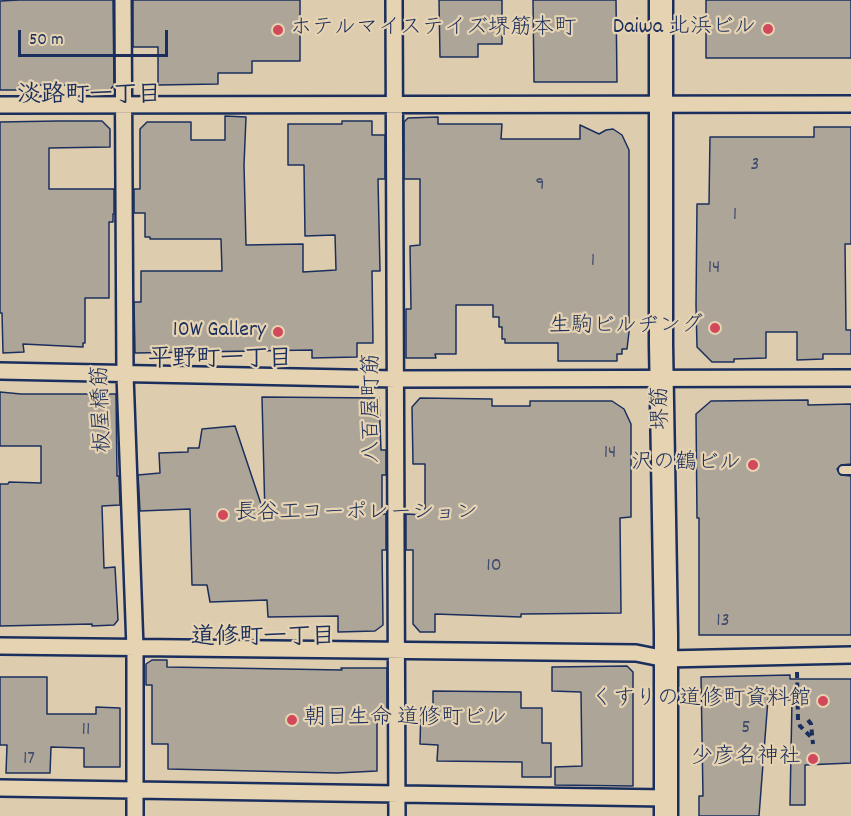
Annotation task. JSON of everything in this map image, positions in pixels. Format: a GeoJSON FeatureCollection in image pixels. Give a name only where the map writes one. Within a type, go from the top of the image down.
{"type":"FeatureCollection","features":[{"type":"Feature","properties":{"kind":"main road","name":"堺筋"},"geometry":{"type":"LineString","coordinates":[[660,0],[666,807]]}},
{"type":"Feature","properties":{"kind":"street","name":"板屋橋筋"},"geometry":{"type":"LineString","coordinates":[[123,0],[124,375],[135,648],[135,816]]}},
{"type":"Feature","properties":{"kind":"street","name":"八百屋町筋"},"geometry":{"type":"LineString","coordinates":[[394,0],[398,816]]}},
{"type":"Feature","properties":{"kind":"street"},"geometry":{"type":"LineString","coordinates":[[0,105],[851,104]]}},
{"type":"Feature","properties":{"kind":"street"},"geometry":{"type":"LineString","coordinates":[[0,371],[396,379],[851,378]]}},
{"type":"Feature","properties":{"kind":"street"},"geometry":{"type":"LineString","coordinates":[[0,646],[636,653],[666,658],[851,655]]}},
{"type":"Feature","properties":{"kind":"street"},"geometry":{"type":"LineString","coordinates":[[0,788],[398,794],[666,807]]}},
{"type":"Feature","properties":{"kind":"path"},"geometry":{"type":"LineString","coordinates":[[797,671],[798,720],[800,726],[812,738]]}},
{"type":"Feature","properties":{"kind":"path"},"geometry":{"type":"LineString","coordinates":[[808,720],[812,724],[813,744]]}},
{"type":"Feature","properties":{"kind":"building"},"geometry":{"type":"Polygon","coordinates":[[[113,0],[114,85],[109,91],[82,90],[82,85],[19,85],[19,90],[0,90],[0,1],[113,0]]]}},
{"type":"Feature","properties":{"kind":"building"},"geometry":{"type":"Polygon","coordinates":[[[133,0],[300,0],[300,61],[252,61],[252,73],[218,73],[218,84],[158,85],[158,47],[133,47],[133,0]]]}},
{"type":"Feature","properties":{"kind":"building"},"geometry":{"type":"Polygon","coordinates":[[[439,0],[502,0],[502,44],[478,44],[478,57],[440,57],[439,0]]]}},
{"type":"Feature","properties":{"kind":"building"},"geometry":{"type":"Polygon","coordinates":[[[533,0],[616,0],[617,82],[534,82],[533,0]]]}},
{"type":"Feature","properties":{"kind":"building","name":"Daiwa 北浜ビル"},"geometry":{"type":"Polygon","coordinates":[[[706,0],[851,0],[851,58],[706,58],[706,0]]]}},
{"type":"Feature","properties":{"kind":"building"},"geometry":{"type":"Polygon","coordinates":[[[225,116],[246,117],[244,165],[246,245],[303,244],[303,272],[336,270],[335,235],[305,236],[304,165],[288,165],[288,124],[342,124],[342,121],[372,121],[372,135],[385,135],[385,179],[378,179],[380,271],[372,271],[373,343],[357,343],[357,357],[312,358],[312,350],[135,353],[134,302],[141,302],[141,271],[222,271],[221,239],[150,239],[150,237],[145,237],[145,213],[134,213],[134,189],[140,189],[140,129],[147,122],[191,122],[191,140],[225,140],[225,116]]]}},
{"type":"Feature","properties":{"kind":"building"},"geometry":{"type":"Polygon","coordinates":[[[438,117],[438,124],[502,124],[501,139],[580,139],[580,125],[599,134],[613,129],[622,135],[629,150],[629,332],[627,349],[622,349],[622,354],[617,354],[617,361],[558,361],[558,343],[505,343],[505,339],[502,339],[502,327],[499,327],[499,317],[493,317],[493,305],[456,305],[456,354],[435,354],[436,358],[406,358],[406,309],[411,309],[410,246],[420,245],[420,179],[404,179],[404,122],[408,118],[438,117]]]}},
{"type":"Feature","properties":{"kind":"building"},"geometry":{"type":"Polygon","coordinates":[[[102,121],[110,129],[110,147],[49,148],[49,189],[114,189],[113,222],[109,222],[109,298],[85,298],[85,343],[83,347],[23,344],[24,352],[3,353],[2,313],[0,313],[0,122],[102,121]]]}},
{"type":"Feature","properties":{"kind":"building"},"geometry":{"type":"Polygon","coordinates":[[[814,127],[851,127],[851,244],[845,244],[846,330],[851,330],[851,354],[823,354],[823,359],[797,360],[797,332],[766,332],[766,358],[712,362],[697,347],[696,305],[697,204],[709,204],[710,137],[814,137],[814,127]]]}},
{"type":"Feature","properties":{"kind":"building"},"geometry":{"type":"Polygon","coordinates":[[[0,392],[116,394],[117,476],[119,476],[120,505],[102,506],[104,568],[115,567],[118,620],[114,625],[0,626],[0,484],[41,483],[41,446],[0,446],[0,392]]]}},
{"type":"Feature","properties":{"kind":"building"},"geometry":{"type":"Polygon","coordinates":[[[262,397],[379,398],[381,450],[386,450],[386,475],[382,475],[382,514],[386,514],[386,550],[382,550],[383,625],[375,631],[338,632],[338,616],[268,617],[267,600],[210,602],[207,585],[192,585],[190,509],[140,511],[138,475],[160,473],[159,453],[188,452],[188,448],[199,448],[202,429],[235,426],[265,516],[262,397]]]}},
{"type":"Feature","properties":{"kind":"building"},"geometry":{"type":"Polygon","coordinates":[[[420,398],[492,399],[492,406],[530,406],[530,401],[612,401],[624,409],[631,424],[631,517],[620,518],[621,613],[521,614],[521,617],[435,614],[435,632],[420,632],[413,624],[413,550],[406,550],[406,514],[425,515],[425,464],[413,464],[412,407],[420,398]]]}},
{"type":"Feature","properties":{"kind":"building"},"geometry":{"type":"Polygon","coordinates":[[[808,400],[808,405],[851,404],[851,464],[841,465],[837,469],[841,475],[851,476],[851,635],[699,635],[696,414],[711,401],[808,400]]]}},
{"type":"Feature","properties":{"kind":"building"},"geometry":{"type":"Polygon","coordinates":[[[152,660],[167,660],[167,667],[342,670],[341,668],[387,668],[387,712],[377,712],[377,771],[337,773],[168,769],[168,744],[152,744],[152,685],[146,685],[146,664],[152,660]]]}},
{"type":"Feature","properties":{"kind":"building"},"geometry":{"type":"Polygon","coordinates":[[[627,666],[633,672],[633,786],[555,785],[555,767],[582,766],[581,692],[552,691],[552,667],[627,666]]]}},
{"type":"Feature","properties":{"kind":"building"},"geometry":{"type":"Polygon","coordinates":[[[790,675],[790,679],[851,679],[851,763],[805,765],[805,805],[790,805],[792,700],[768,699],[759,816],[699,816],[699,796],[703,796],[701,677],[790,675]]]}},
{"type":"Feature","properties":{"kind":"building"},"geometry":{"type":"Polygon","coordinates":[[[0,677],[47,677],[47,714],[96,714],[96,707],[120,708],[120,767],[84,767],[84,748],[51,747],[50,773],[6,773],[7,745],[0,745],[0,677]]]}},
{"type":"Feature","properties":{"kind":"building"},"geometry":{"type":"Polygon","coordinates":[[[433,691],[521,692],[521,708],[542,708],[542,743],[551,743],[551,777],[522,777],[522,762],[437,761],[438,745],[420,744],[421,708],[433,708],[433,691]]]}},
{"type":"Feature","properties":{"kind":"place","name":"Daiwa 北浜ビル"},"geometry":{"type":"Point","coordinates":[768,29]}},
{"type":"Feature","properties":{"kind":"place","name":"ホテルマイステイズ堺筋本町"},"geometry":{"type":"Point","coordinates":[278,30]}},
{"type":"Feature","properties":{"kind":"place","name":"生駒ビルヂング"},"geometry":{"type":"Point","coordinates":[715,328]}},
{"type":"Feature","properties":{"kind":"place","name":"10W Gallery"},"geometry":{"type":"Point","coordinates":[278,332]}},
{"type":"Feature","properties":{"kind":"place","name":"沢の鶴ビル"},"geometry":{"type":"Point","coordinates":[753,465]}},
{"type":"Feature","properties":{"kind":"place","name":"長谷工コーポレーション"},"geometry":{"type":"Point","coordinates":[223,515]}},
{"type":"Feature","properties":{"kind":"place","name":"くすりの道修町資料館"},"geometry":{"type":"Point","coordinates":[823,701]}},
{"type":"Feature","properties":{"kind":"place","name":"朝日生命 道修町ビル"},"geometry":{"type":"Point","coordinates":[292,720]}},
{"type":"Feature","properties":{"kind":"place","name":"少彦名神社"},"geometry":{"type":"Point","coordinates":[813,759]}},
{"type":"Feature","properties":{"kind":"district","name":"淡路町一丁目"},"geometry":{"type":"Point","coordinates":[89,98]}},
{"type":"Feature","properties":{"kind":"district","name":"平野町一丁目"},"geometry":{"type":"Point","coordinates":[220,362]}},
{"type":"Feature","properties":{"kind":"district","name":"道修町一丁目"},"geometry":{"type":"Point","coordinates":[263,640]}}]}
